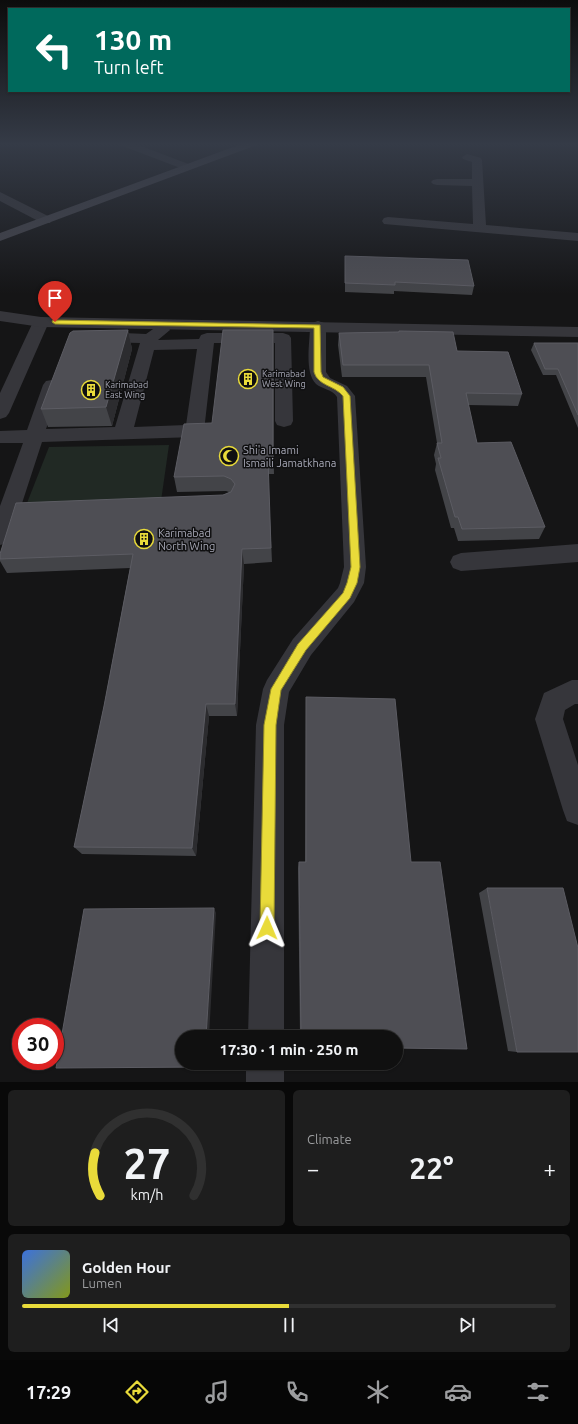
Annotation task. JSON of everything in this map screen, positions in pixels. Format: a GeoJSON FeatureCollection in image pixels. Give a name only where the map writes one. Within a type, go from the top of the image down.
{"type":"FeatureCollection","features":[{"type":"Feature","properties":{"kind":"main road"},"geometry":{"type":"LineString","coordinates":[[0,237],[117,193]]}},
{"type":"Feature","properties":{"kind":"street"},"geometry":{"type":"LineString","coordinates":[[478,193],[480,229]]}},
{"type":"Feature","properties":{"kind":"street"},"geometry":{"type":"LineString","coordinates":[[0,196],[46,220]]}},
{"type":"Feature","properties":{"kind":"street"},"geometry":{"type":"LineString","coordinates":[[388,221],[578,237]]}},
{"type":"Feature","properties":{"kind":"street"},"geometry":{"type":"LineString","coordinates":[[0,316],[41,322],[578,332]]}},
{"type":"Feature","properties":{"kind":"street"},"geometry":{"type":"LineString","coordinates":[[0,413],[41,322]]}},
{"type":"Feature","properties":{"kind":"street"},"geometry":{"type":"LineString","coordinates":[[175,324],[206,341]]}},
{"type":"Feature","properties":{"kind":"street"},"geometry":{"type":"LineString","coordinates":[[123,433],[149,342],[175,324]]}},
{"type":"Feature","properties":{"kind":"street"},"geometry":{"type":"LineString","coordinates":[[266,1030],[270,725],[276,689],[302,647],[346,595],[352,583],[356,567],[346,396],[341,389],[319,378],[317,372],[318,326]]}},
{"type":"Feature","properties":{"kind":"street"},"geometry":{"type":"LineString","coordinates":[[79,340],[95,336],[149,342],[282,338],[284,421]]}},
{"type":"Feature","properties":{"kind":"street"},"geometry":{"type":"LineString","coordinates":[[0,437],[195,431],[206,341]]}},
{"type":"Feature","properties":{"kind":"street"},"geometry":{"type":"LineString","coordinates":[[0,537],[12,508],[56,372]]}},
{"type":"Feature","properties":{"kind":"street"},"geometry":{"type":"LineString","coordinates":[[461,562],[578,553]]}},
{"type":"Feature","properties":{"kind":"street"},"geometry":{"type":"LineString","coordinates":[[578,692],[572,692],[553,702],[549,719],[578,810]]}},
{"type":"Feature","properties":{"kind":"street"},"geometry":{"type":"LineString","coordinates":[[265,1070],[265,1082]]}},
{"type":"Feature","properties":{"kind":"shaded area"},"geometry":{"type":"Polygon","coordinates":[[[169,445],[161,501],[27,503],[49,447],[169,445]]]}},
{"type":"Feature","properties":{"kind":"building"},"geometry":{"type":"Polygon","coordinates":[[[345,256],[468,260],[474,286],[395,282],[395,285],[345,283],[345,256]]]}},
{"type":"Feature","properties":{"kind":"building"},"geometry":{"type":"Polygon","coordinates":[[[128,330],[106,407],[41,409],[70,333],[73,331],[128,330]]]}},
{"type":"Feature","properties":{"kind":"building"},"geometry":{"type":"Polygon","coordinates":[[[223,330],[273,330],[273,459],[268,459],[271,548],[242,549],[235,704],[206,704],[192,848],[74,847],[104,706],[133,554],[0,559],[0,554],[16,503],[223,495],[231,492],[235,484],[231,479],[224,476],[174,477],[184,424],[212,423],[223,330]]]}},
{"type":"Feature","properties":{"kind":"building"},"geometry":{"type":"Polygon","coordinates":[[[399,331],[453,332],[457,351],[508,352],[522,394],[466,393],[477,443],[511,442],[545,527],[462,529],[458,517],[455,517],[438,458],[441,458],[437,443],[442,443],[429,365],[343,365],[339,333],[399,331]]]}},
{"type":"Feature","properties":{"kind":"building"},"geometry":{"type":"Polygon","coordinates":[[[534,343],[578,343],[578,415],[558,369],[545,369],[534,343]]]}},
{"type":"Feature","properties":{"kind":"building"},"geometry":{"type":"Polygon","coordinates":[[[306,697],[395,699],[411,862],[440,862],[467,1049],[403,1048],[403,1030],[301,1030],[299,862],[306,862],[306,697]]]}},
{"type":"Feature","properties":{"kind":"building"},"geometry":{"type":"Polygon","coordinates":[[[487,888],[563,888],[578,948],[578,1052],[517,1052],[487,888]]]}},
{"type":"Feature","properties":{"kind":"building"},"geometry":{"type":"Polygon","coordinates":[[[214,908],[206,1030],[175,1030],[175,1067],[64,1068],[64,1023],[84,909],[214,908]]]}},
{"type":"Feature","properties":{"kind":"place","name":"Karimabad West Wing"},"geometry":{"type":"Point","coordinates":[248,379]}},
{"type":"Feature","properties":{"kind":"place","name":"Karimabad East Wing"},"geometry":{"type":"Point","coordinates":[91,390]}},
{"type":"Feature","properties":{"kind":"place","name":"Shi'a Imami Ismaili Jamatkhana"},"geometry":{"type":"Point","coordinates":[229,456]}},
{"type":"Feature","properties":{"kind":"place","name":"Karimabad North Wing"},"geometry":{"type":"Point","coordinates":[144,539]}},
{"type":"Feature","properties":{"kind":"route"},"geometry":{"type":"LineString","coordinates":[[55,322],[318,326],[317,372],[319,378],[341,389],[346,396],[356,567],[352,583],[346,595],[330,616],[302,647],[276,689],[270,725],[267,928]]}}]}
